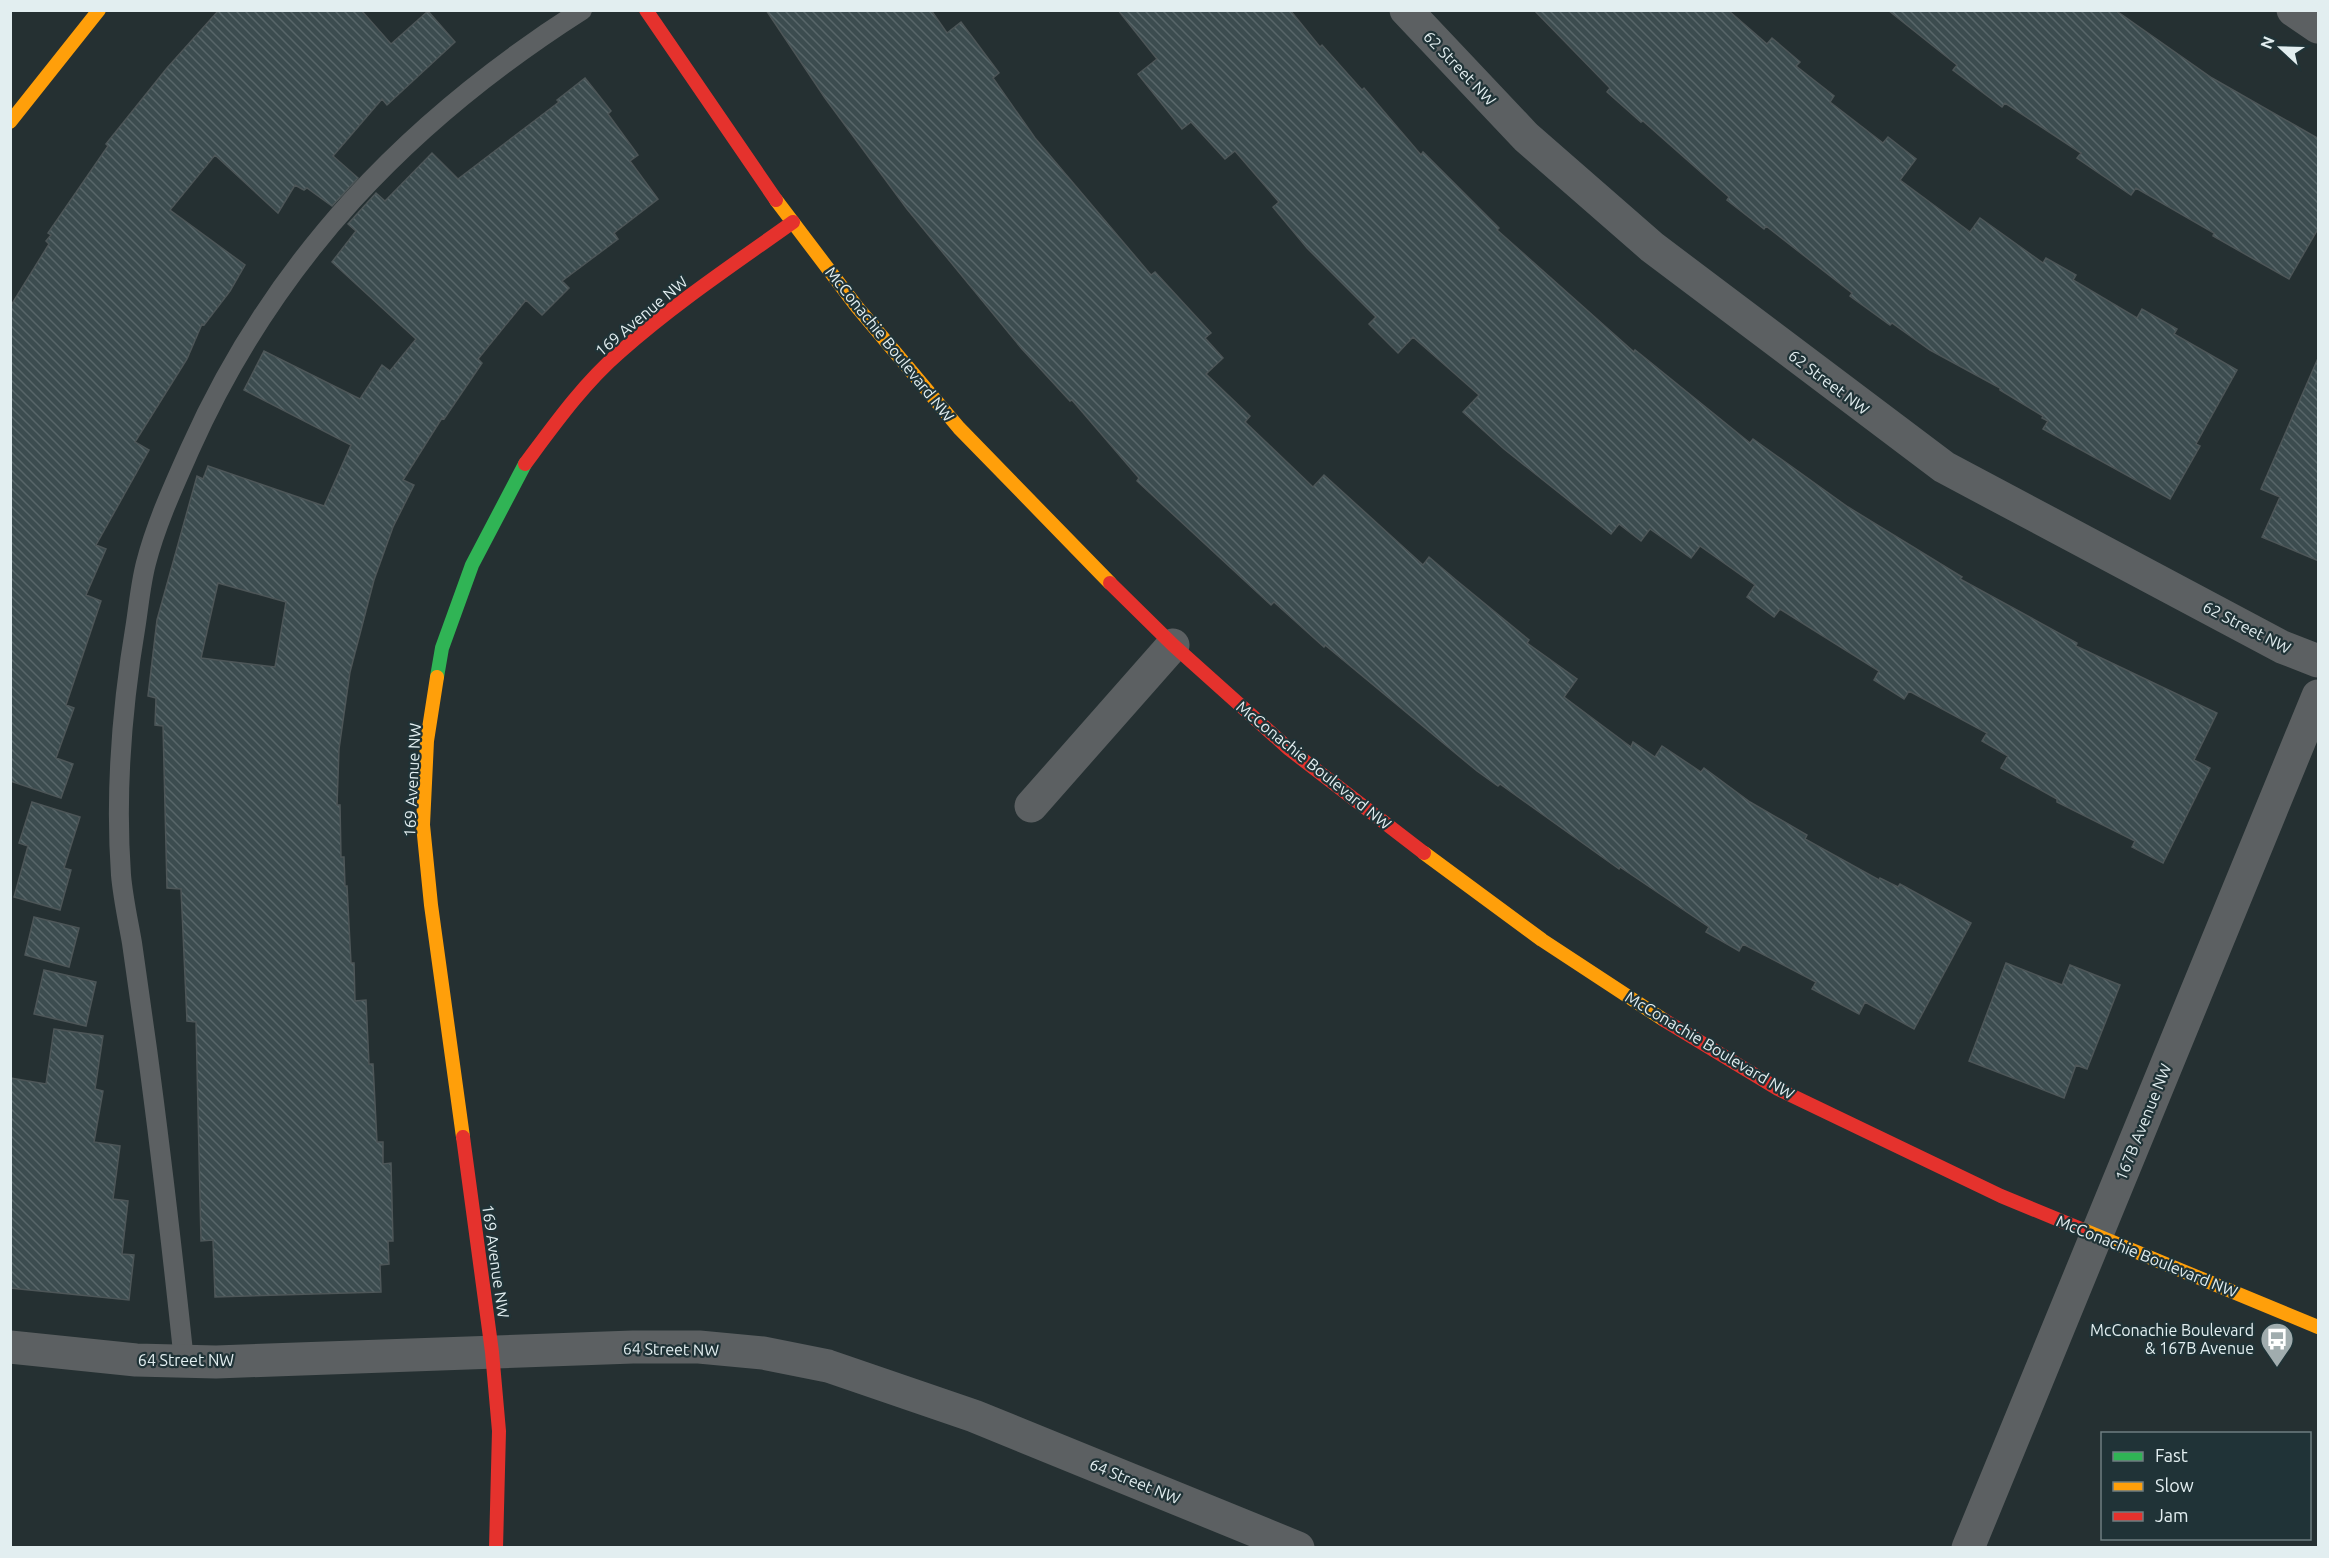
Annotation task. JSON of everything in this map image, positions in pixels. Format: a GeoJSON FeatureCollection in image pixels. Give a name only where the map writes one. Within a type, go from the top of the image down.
{"type":"FeatureCollection","features":[{"type":"Feature","properties":{"kind":"street"},"geometry":{"type":"LineString","coordinates":[[10,122],[99,10]]}},
{"type":"Feature","properties":{"kind":"street","name":"McConachie Boulevard NW"},"geometry":{"type":"LineString","coordinates":[[646,10],[753,170],[857,307],[959,428],[1074,548],[1173,645],[1289,749],[1409,842],[1542,940],[1668,1023],[1789,1094],[2001,1197],[2319,1327]]}},
{"type":"Feature","properties":{"kind":"street","name":"62 Street NW"},"geometry":{"type":"LineString","coordinates":[[1406,10],[1526,137],[1652,247],[1944,467],[2282,646],[2319,661]]}},
{"type":"Feature","properties":{"kind":"street"},"geometry":{"type":"LineString","coordinates":[[2294,10],[2319,27]]}},
{"type":"Feature","properties":{"kind":"street","name":"169 Avenue NW"},"geometry":{"type":"LineString","coordinates":[[496,1548],[499,1431],[492,1352],[431,905],[423,825],[428,741],[442,648],[472,566],[519,472],[570,404],[618,353],[670,310],[793,222]]}},
{"type":"Feature","properties":{"kind":"street"},"geometry":{"type":"LineString","coordinates":[[1031,806],[1173,645]]}},
{"type":"Feature","properties":{"kind":"street","name":"167B Avenue NW"},"geometry":{"type":"LineString","coordinates":[[1968,1548],[2319,696]]}},
{"type":"Feature","properties":{"kind":"street","name":"64 Street NW"},"geometry":{"type":"LineString","coordinates":[[10,1347],[136,1360],[216,1362],[633,1347],[699,1347],[763,1353],[828,1366],[974,1416],[1298,1548]]}},
{"type":"Feature","properties":{"kind":"lane"},"geometry":{"type":"LineString","coordinates":[[184,1361],[164,1169],[121,877],[119,787],[127,675],[146,562],[172,490],[203,419],[239,352],[282,287],[329,226],[380,170],[434,118],[494,70],[582,10]]}},
{"type":"Feature","properties":{"kind":"building"},"geometry":{"type":"Polygon","coordinates":[[[219,10],[361,10],[391,44],[428,11],[455,42],[387,105],[382,99],[333,156],[358,178],[332,206],[307,188],[304,190],[295,185],[278,213],[215,155],[170,210],[245,265],[230,291],[204,325],[202,324],[187,359],[135,442],[149,450],[96,545],[106,549],[86,595],[101,601],[66,705],[74,708],[56,758],[73,764],[61,798],[10,781],[10,307],[49,244],[46,241],[51,235],[48,233],[108,146],[106,144],[167,68],[219,10]]]}},
{"type":"Feature","properties":{"kind":"building"},"geometry":{"type":"Polygon","coordinates":[[[766,10],[931,10],[947,33],[961,22],[999,73],[993,78],[1035,138],[1151,275],[1155,272],[1211,333],[1205,338],[1223,358],[1206,374],[1250,416],[1245,422],[1313,487],[1324,475],[1423,565],[1429,557],[1529,640],[1527,643],[1577,679],[1564,697],[1631,747],[1633,742],[1655,757],[1662,746],[1701,772],[1704,768],[1750,802],[1807,835],[1805,839],[1879,880],[1880,878],[1898,887],[1900,884],[1971,923],[1914,1029],[1865,1002],[1859,1014],[1812,989],[1816,982],[1743,944],[1739,951],[1706,932],[1709,927],[1620,867],[1619,869],[1500,784],[1498,786],[1477,771],[1325,645],[1324,647],[1274,602],[1271,605],[1137,481],[1139,478],[1072,400],[1070,401],[1022,349],[907,209],[825,98],[766,10]]]}},
{"type":"Feature","properties":{"kind":"building"},"geometry":{"type":"Polygon","coordinates":[[[1118,10],[1290,10],[1320,47],[1322,45],[1362,90],[1364,88],[1421,155],[1423,152],[1499,228],[1497,230],[1634,352],[1635,350],[1750,443],[1753,439],[1848,507],[1962,577],[1960,579],[2077,643],[2076,646],[2217,713],[2194,760],[2210,768],[2163,863],[2132,847],[2135,841],[2057,802],[2057,799],[2001,768],[2008,756],[1982,741],[1987,733],[1909,691],[1904,699],[1874,680],[1879,671],[1780,609],[1774,617],[1747,597],[1755,585],[1700,546],[1691,558],[1650,529],[1641,541],[1619,524],[1611,534],[1504,449],[1463,412],[1479,395],[1413,337],[1398,353],[1369,324],[1376,317],[1307,248],[1273,207],[1279,202],[1235,151],[1225,159],[1191,122],[1182,129],[1138,74],[1157,59],[1118,10]]]}},
{"type":"Feature","properties":{"kind":"building"},"geometry":{"type":"Polygon","coordinates":[[[1534,10],[1729,11],[1767,44],[1772,38],[1800,62],[1796,66],[1834,96],[1830,102],[1883,143],[1888,137],[1916,159],[1900,180],[1970,232],[1980,218],[2043,263],[2046,258],[2076,275],[2073,280],[2137,318],[2142,309],[2177,329],[2174,334],[2237,370],[2196,444],[2200,446],[2170,499],[2043,429],[2048,421],[2042,418],[2043,416],[2000,388],[1930,350],[1850,296],[1852,293],[1766,226],[1764,229],[1727,200],[1729,197],[1607,92],[1610,88],[1534,10]]]}},
{"type":"Feature","properties":{"kind":"building"},"geometry":{"type":"Polygon","coordinates":[[[1888,10],[2115,10],[2212,78],[2319,139],[2319,227],[2289,279],[2213,236],[2214,233],[2136,188],[2131,195],[2077,158],[2081,153],[2005,103],[2002,107],[1953,70],[1957,65],[1888,10]]]}},
{"type":"Feature","properties":{"kind":"building"},"geometry":{"type":"Polygon","coordinates":[[[585,78],[611,111],[608,114],[638,155],[630,161],[658,199],[614,233],[618,239],[562,281],[569,288],[542,315],[526,300],[478,359],[482,363],[444,419],[442,418],[403,480],[414,485],[393,527],[374,580],[350,672],[339,749],[337,805],[340,805],[341,857],[344,857],[345,886],[347,886],[355,1001],[366,1000],[369,1064],[373,1064],[377,1142],[383,1142],[383,1164],[391,1163],[393,1241],[388,1241],[389,1264],[380,1265],[381,1292],[215,1297],[213,1240],[201,1241],[196,1022],[187,1021],[181,889],[167,888],[163,726],[155,725],[156,698],[148,696],[157,620],[197,476],[203,479],[208,466],[324,506],[351,445],[244,390],[264,351],[360,399],[382,365],[390,371],[416,339],[332,262],[356,231],[348,224],[376,193],[385,201],[432,153],[458,179],[559,102],[557,100],[585,78]],[[218,583],[201,658],[275,667],[286,602],[218,583]]]}},
{"type":"Feature","properties":{"kind":"building"},"geometry":{"type":"Polygon","coordinates":[[[2319,356],[2319,561],[2262,537],[2280,497],[2261,489],[2319,356]]]}},
{"type":"Feature","properties":{"kind":"building"},"geometry":{"type":"Polygon","coordinates":[[[32,802],[80,817],[64,868],[71,870],[60,910],[14,897],[28,846],[19,843],[32,802]]]}},
{"type":"Feature","properties":{"kind":"building"},"geometry":{"type":"Polygon","coordinates":[[[34,917],[79,928],[69,967],[25,955],[34,917]]]}},
{"type":"Feature","properties":{"kind":"building"},"geometry":{"type":"Polygon","coordinates":[[[2006,963],[2062,985],[2070,965],[2120,985],[2087,1069],[2076,1065],[2064,1098],[1969,1061],[2006,963]]]}},
{"type":"Feature","properties":{"kind":"building"},"geometry":{"type":"Polygon","coordinates":[[[44,970],[96,982],[86,1026],[34,1014],[44,970]]]}},
{"type":"Feature","properties":{"kind":"building"},"geometry":{"type":"Polygon","coordinates":[[[54,1029],[103,1036],[95,1089],[103,1091],[94,1142],[120,1146],[113,1199],[128,1201],[122,1254],[134,1255],[129,1300],[10,1288],[10,1078],[46,1084],[54,1029]]]}},
{"type":"Feature","properties":{"kind":"traffic: fast"},"geometry":{"type":"LineString","coordinates":[[437,677],[442,648],[472,565],[525,464]]}},
{"type":"Feature","properties":{"kind":"traffic: slow"},"geometry":{"type":"LineString","coordinates":[[10,122],[99,10]]}},
{"type":"Feature","properties":{"kind":"traffic: slow"},"geometry":{"type":"LineString","coordinates":[[776,200],[857,307],[959,428],[1110,583]]}},
{"type":"Feature","properties":{"kind":"traffic: slow"},"geometry":{"type":"LineString","coordinates":[[437,677],[427,741],[423,825],[431,905],[463,1137]]}},
{"type":"Feature","properties":{"kind":"traffic: slow"},"geometry":{"type":"LineString","coordinates":[[1424,853],[1542,940],[1664,1020]]}},
{"type":"Feature","properties":{"kind":"traffic: slow"},"geometry":{"type":"LineString","coordinates":[[2081,1229],[2318,1327]]}},
{"type":"Feature","properties":{"kind":"traffic: jam"},"geometry":{"type":"LineString","coordinates":[[646,10],[776,200]]}},
{"type":"Feature","properties":{"kind":"traffic: jam"},"geometry":{"type":"LineString","coordinates":[[525,464],[581,391],[606,364],[683,301],[793,222]]}},
{"type":"Feature","properties":{"kind":"traffic: jam"},"geometry":{"type":"LineString","coordinates":[[1110,583],[1173,645],[1289,749],[1424,853]]}},
{"type":"Feature","properties":{"kind":"traffic: jam"},"geometry":{"type":"LineString","coordinates":[[1664,1020],[1778,1089],[2001,1196],[2081,1229]]}},
{"type":"Feature","properties":{"kind":"traffic: jam"},"geometry":{"type":"LineString","coordinates":[[463,1137],[492,1352],[499,1431],[496,1548]]}},
{"type":"Feature","properties":{"kind":"place","name":"McConachie Boulevard & 167B Avenue"},"geometry":{"type":"Point","coordinates":[2277,1368]}}]}
